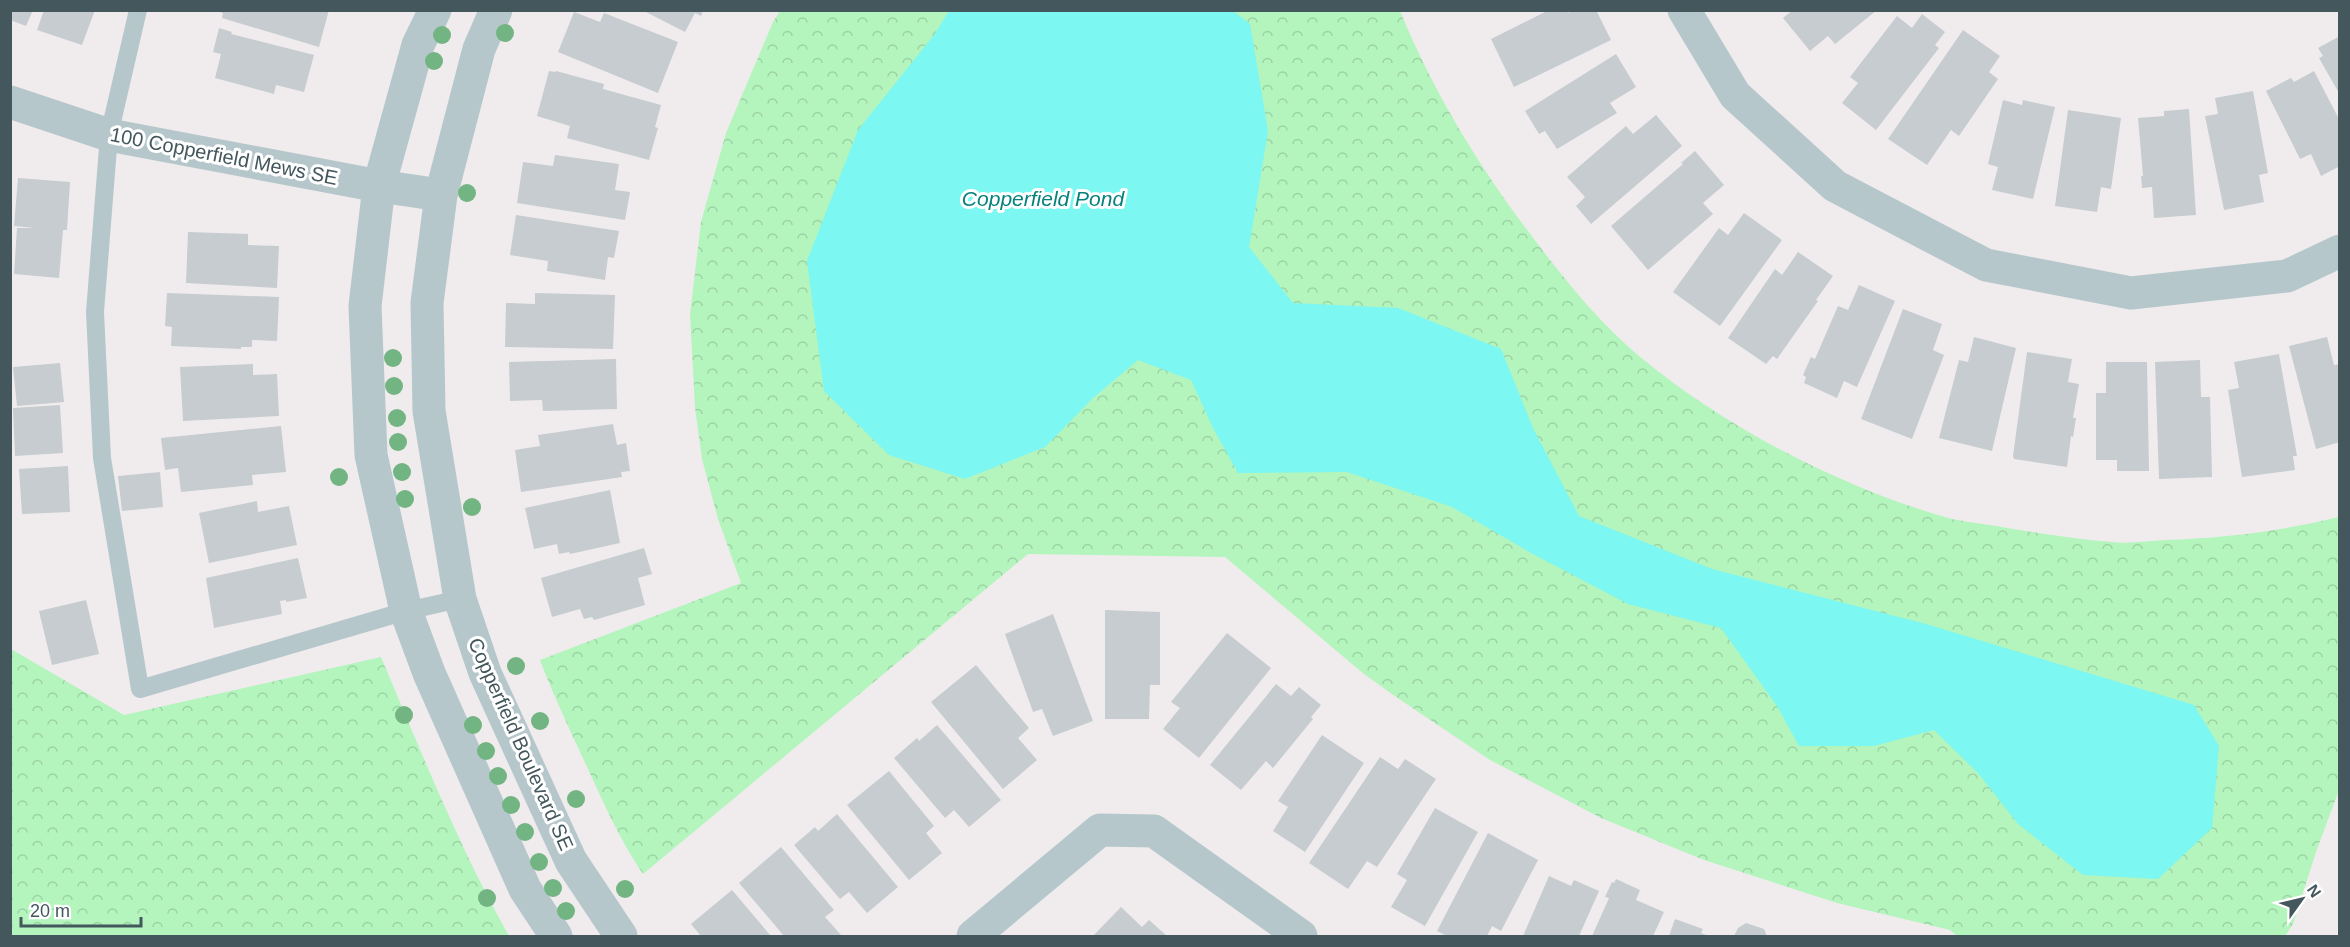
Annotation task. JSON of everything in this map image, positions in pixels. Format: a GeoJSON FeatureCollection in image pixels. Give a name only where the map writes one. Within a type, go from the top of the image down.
{"type":"FeatureCollection","features":[{"type":"Feature","properties":{"kind":"street"},"geometry":{"type":"LineString","coordinates":[[435,10],[418,45],[379,186],[365,306],[371,455],[406,611],[446,714],[525,889],[556,936]]}},
{"type":"Feature","properties":{"kind":"street","name":"Copperfield Boulevard SE"},"geometry":{"type":"LineString","coordinates":[[496,10],[479,49],[441,195],[427,303],[429,411],[460,599],[485,673],[571,861],[621,936]]}},
{"type":"Feature","properties":{"kind":"street"},"geometry":{"type":"LineString","coordinates":[[1684,10],[1735,95],[1835,186],[1986,265],[2131,293],[2287,276],[2340,251]]}},
{"type":"Feature","properties":{"kind":"street","name":"100 Copperfield Mews SE"},"geometry":{"type":"LineString","coordinates":[[10,102],[110,135],[379,186],[441,195]]}},
{"type":"Feature","properties":{"kind":"street"},"geometry":{"type":"LineString","coordinates":[[973,936],[1100,830],[1154,831],[1301,936]]}},
{"type":"Feature","properties":{"kind":"lane"},"geometry":{"type":"LineString","coordinates":[[138,10],[110,135],[95,312],[102,458],[140,689],[406,611],[460,599]]}},
{"type":"Feature","properties":{"kind":"green space"},"geometry":{"type":"Polygon","coordinates":[[[780,11],[1400,11],[1429,74],[1480,163],[1540,247],[1586,304],[1625,344],[1671,381],[1742,428],[1781,450],[1860,487],[1946,517],[2084,539],[2125,543],[2209,538],[2274,530],[2339,517],[2339,790],[2293,924],[2285,936],[1957,936],[1950,930],[1837,903],[1704,860],[1601,818],[1490,760],[1364,674],[1225,557],[1028,554],[643,874],[606,808],[540,660],[741,583],[718,519],[702,459],[695,408],[690,314],[701,222],[726,133],[773,22],[780,11]]]}},
{"type":"Feature","properties":{"kind":"green space"},"geometry":{"type":"Polygon","coordinates":[[[11,649],[124,715],[381,657],[457,834],[509,936],[11,936],[11,649]]]}},
{"type":"Feature","properties":{"kind":"water","name":"Copperfield Pond"},"geometry":{"type":"Polygon","coordinates":[[[949,11],[1233,11],[1250,24],[1268,131],[1249,247],[1293,303],[1398,308],[1501,349],[1533,428],[1579,516],[1712,569],[1926,624],[2194,705],[2219,746],[2212,828],[2158,879],[2083,875],[2018,824],[1978,773],[1934,730],[1874,746],[1799,746],[1777,706],[1721,628],[1628,604],[1531,553],[1452,507],[1347,472],[1238,473],[1213,428],[1191,380],[1138,360],[1093,398],[1045,447],[965,479],[889,455],[824,391],[807,261],[858,130],[934,35],[949,11]]]}},
{"type":"Feature","properties":{"kind":"building"},"geometry":{"type":"Polygon","coordinates":[[[10,10],[33,10],[26,26],[10,20],[10,10]]]}},
{"type":"Feature","properties":{"kind":"building"},"geometry":{"type":"Polygon","coordinates":[[[44,10],[95,10],[82,45],[37,30],[44,10]]]}},
{"type":"Feature","properties":{"kind":"building"},"geometry":{"type":"Polygon","coordinates":[[[215,10],[329,10],[319,47],[222,18],[223,13],[215,10]]]}},
{"type":"Feature","properties":{"kind":"building"},"geometry":{"type":"Polygon","coordinates":[[[642,10],[703,10],[701,16],[695,13],[685,32],[642,10]]]}},
{"type":"Feature","properties":{"kind":"building"},"geometry":{"type":"Polygon","coordinates":[[[1549,10],[1567,10],[1568,13],[1572,10],[1596,10],[1611,40],[1514,87],[1491,39],[1549,10]]]}},
{"type":"Feature","properties":{"kind":"building"},"geometry":{"type":"Polygon","coordinates":[[[1793,10],[1877,10],[1835,44],[1828,36],[1810,51],[1783,18],[1793,10]]]}},
{"type":"Feature","properties":{"kind":"building"},"geometry":{"type":"Polygon","coordinates":[[[574,12],[600,22],[604,13],[678,42],[658,93],[558,52],[574,12]]]}},
{"type":"Feature","properties":{"kind":"building"},"geometry":{"type":"Polygon","coordinates":[[[1922,14],[1945,32],[1935,45],[1939,48],[1876,130],[1842,103],[1858,83],[1850,77],[1897,16],[1912,28],[1922,14]]]}},
{"type":"Feature","properties":{"kind":"building"},"geometry":{"type":"Polygon","coordinates":[[[219,28],[232,32],[231,34],[314,55],[304,92],[276,85],[274,94],[215,78],[221,54],[213,52],[219,28]]]}},
{"type":"Feature","properties":{"kind":"building"},"geometry":{"type":"Polygon","coordinates":[[[1963,30],[2000,56],[1989,72],[1998,79],[1959,136],[1951,130],[1927,165],[1888,139],[1963,30]]]}},
{"type":"Feature","properties":{"kind":"building"},"geometry":{"type":"Polygon","coordinates":[[[2340,36],[2340,95],[2319,58],[2323,56],[2318,48],[2340,36]]]}},
{"type":"Feature","properties":{"kind":"building"},"geometry":{"type":"Polygon","coordinates":[[[1616,54],[1636,87],[1610,103],[1617,113],[1557,149],[1545,131],[1539,134],[1525,111],[1616,54]]]}},
{"type":"Feature","properties":{"kind":"building"},"geometry":{"type":"Polygon","coordinates":[[[549,71],[604,84],[603,89],[661,105],[655,127],[658,128],[649,160],[567,138],[570,126],[537,116],[549,71]]]}},
{"type":"Feature","properties":{"kind":"building"},"geometry":{"type":"Polygon","coordinates":[[[2314,71],[2340,121],[2340,166],[2321,176],[2311,154],[2300,159],[2266,91],[2291,78],[2294,82],[2314,71]]]}},
{"type":"Feature","properties":{"kind":"building"},"geometry":{"type":"Polygon","coordinates":[[[2253,91],[2268,173],[2259,175],[2264,202],[2224,210],[2205,116],[2218,114],[2215,98],[2253,91]]]}},
{"type":"Feature","properties":{"kind":"building"},"geometry":{"type":"Polygon","coordinates":[[[2003,100],[2022,105],[2023,100],[2055,107],[2033,199],[1992,190],[1998,167],[1988,164],[2003,100]]]}},
{"type":"Feature","properties":{"kind":"building"},"geometry":{"type":"Polygon","coordinates":[[[2189,109],[2196,215],[2154,218],[2152,187],[2142,188],[2138,118],[2164,116],[2164,111],[2189,109]]]}},
{"type":"Feature","properties":{"kind":"building"},"geometry":{"type":"Polygon","coordinates":[[[2068,110],[2121,118],[2111,189],[2101,187],[2097,212],[2055,206],[2068,110]]]}},
{"type":"Feature","properties":{"kind":"building"},"geometry":{"type":"Polygon","coordinates":[[[1656,115],[1682,146],[1591,224],[1576,206],[1585,197],[1567,177],[1626,126],[1633,134],[1656,115]]]}},
{"type":"Feature","properties":{"kind":"building"},"geometry":{"type":"Polygon","coordinates":[[[1695,151],[1724,185],[1703,203],[1713,214],[1648,270],[1611,226],[1695,151]]]}},
{"type":"Feature","properties":{"kind":"building"},"geometry":{"type":"Polygon","coordinates":[[[555,155],[619,164],[615,190],[630,192],[625,220],[517,203],[523,162],[553,166],[555,155]]]}},
{"type":"Feature","properties":{"kind":"building"},"geometry":{"type":"Polygon","coordinates":[[[18,178],[70,182],[67,230],[63,230],[59,278],[14,274],[17,228],[35,228],[14,226],[18,178]]]}},
{"type":"Feature","properties":{"kind":"building"},"geometry":{"type":"Polygon","coordinates":[[[1744,213],[1782,240],[1720,326],[1673,292],[1719,228],[1728,235],[1744,213]]]}},
{"type":"Feature","properties":{"kind":"building"},"geometry":{"type":"Polygon","coordinates":[[[516,215],[619,231],[614,258],[608,257],[605,280],[547,271],[548,261],[510,255],[516,215]]]}},
{"type":"Feature","properties":{"kind":"building"},"geometry":{"type":"Polygon","coordinates":[[[188,232],[248,234],[248,245],[279,246],[277,288],[186,283],[188,232]]]}},
{"type":"Feature","properties":{"kind":"building"},"geometry":{"type":"Polygon","coordinates":[[[1798,252],[1833,276],[1777,359],[1773,356],[1766,364],[1728,338],[1775,269],[1782,275],[1798,252]]]}},
{"type":"Feature","properties":{"kind":"building"},"geometry":{"type":"Polygon","coordinates":[[[1859,285],[1895,301],[1857,387],[1844,381],[1837,398],[1804,383],[1806,377],[1803,375],[1811,357],[1815,359],[1838,306],[1848,310],[1859,285]]]}},
{"type":"Feature","properties":{"kind":"building"},"geometry":{"type":"Polygon","coordinates":[[[167,293],[279,297],[277,341],[252,340],[252,347],[241,347],[241,349],[171,346],[172,327],[165,326],[167,293]]]}},
{"type":"Feature","properties":{"kind":"building"},"geometry":{"type":"Polygon","coordinates":[[[535,293],[615,295],[613,349],[505,347],[506,303],[535,304],[535,293]]]}},
{"type":"Feature","properties":{"kind":"building"},"geometry":{"type":"Polygon","coordinates":[[[1903,309],[1942,324],[1933,350],[1944,355],[1912,439],[1861,419],[1903,309]]]}},
{"type":"Feature","properties":{"kind":"building"},"geometry":{"type":"Polygon","coordinates":[[[1974,337],[2016,348],[1992,451],[1939,438],[1959,360],[1968,362],[1974,337]]]}},
{"type":"Feature","properties":{"kind":"building"},"geometry":{"type":"Polygon","coordinates":[[[2327,337],[2334,365],[2340,364],[2340,442],[2316,449],[2289,346],[2327,337]]]}},
{"type":"Feature","properties":{"kind":"building"},"geometry":{"type":"Polygon","coordinates":[[[2027,352],[2072,359],[2068,382],[2079,384],[2073,418],[2076,418],[2067,467],[2014,459],[2027,352]]]}},
{"type":"Feature","properties":{"kind":"building"},"geometry":{"type":"Polygon","coordinates":[[[2279,354],[2297,456],[2293,456],[2295,470],[2242,477],[2228,390],[2239,388],[2234,362],[2279,354]]]}},
{"type":"Feature","properties":{"kind":"building"},"geometry":{"type":"Polygon","coordinates":[[[616,359],[617,409],[543,411],[542,400],[510,401],[509,362],[616,359]]]}},
{"type":"Feature","properties":{"kind":"building"},"geometry":{"type":"Polygon","coordinates":[[[2200,360],[2201,397],[2210,397],[2212,477],[2159,479],[2155,362],[2200,360]]]}},
{"type":"Feature","properties":{"kind":"building"},"geometry":{"type":"Polygon","coordinates":[[[2106,362],[2147,362],[2149,471],[2117,471],[2117,460],[2096,460],[2096,393],[2106,393],[2106,362]]]}},
{"type":"Feature","properties":{"kind":"building"},"geometry":{"type":"Polygon","coordinates":[[[60,363],[64,402],[17,406],[13,367],[60,363]]]}},
{"type":"Feature","properties":{"kind":"building"},"geometry":{"type":"Polygon","coordinates":[[[253,364],[253,375],[277,374],[279,416],[183,421],[180,367],[253,364]]]}},
{"type":"Feature","properties":{"kind":"building"},"geometry":{"type":"Polygon","coordinates":[[[60,405],[63,453],[15,456],[13,408],[60,405]]]}},
{"type":"Feature","properties":{"kind":"building"},"geometry":{"type":"Polygon","coordinates":[[[613,424],[617,445],[626,443],[630,471],[621,472],[622,477],[521,492],[515,450],[540,446],[538,435],[613,424]]]}},
{"type":"Feature","properties":{"kind":"building"},"geometry":{"type":"Polygon","coordinates":[[[281,426],[286,472],[252,475],[253,485],[181,492],[178,468],[165,470],[161,438],[281,426]]]}},
{"type":"Feature","properties":{"kind":"building"},"geometry":{"type":"Polygon","coordinates":[[[68,466],[70,512],[22,514],[19,469],[68,466]]]}},
{"type":"Feature","properties":{"kind":"building"},"geometry":{"type":"Polygon","coordinates":[[[160,472],[163,507],[122,511],[118,476],[160,472]]]}},
{"type":"Feature","properties":{"kind":"building"},"geometry":{"type":"Polygon","coordinates":[[[610,490],[620,543],[570,554],[569,552],[559,554],[557,544],[534,549],[525,508],[610,490]]]}},
{"type":"Feature","properties":{"kind":"building"},"geometry":{"type":"Polygon","coordinates":[[[257,501],[258,512],[289,506],[297,545],[209,563],[199,513],[257,501]]]}},
{"type":"Feature","properties":{"kind":"building"},"geometry":{"type":"Polygon","coordinates":[[[644,548],[652,574],[638,578],[645,605],[594,620],[592,617],[584,619],[580,609],[552,617],[541,578],[644,548]]]}},
{"type":"Feature","properties":{"kind":"building"},"geometry":{"type":"Polygon","coordinates":[[[298,558],[307,598],[280,601],[282,614],[214,628],[206,578],[298,558]]]}},
{"type":"Feature","properties":{"kind":"building"},"geometry":{"type":"Polygon","coordinates":[[[86,600],[99,654],[52,665],[39,611],[86,600]]]}},
{"type":"Feature","properties":{"kind":"building"},"geometry":{"type":"Polygon","coordinates":[[[1105,610],[1160,612],[1160,685],[1150,685],[1149,719],[1105,719],[1105,610]]]}},
{"type":"Feature","properties":{"kind":"building"},"geometry":{"type":"Polygon","coordinates":[[[1053,614],[1093,721],[1053,736],[1042,709],[1033,712],[1005,634],[1053,614]]]}},
{"type":"Feature","properties":{"kind":"building"},"geometry":{"type":"Polygon","coordinates":[[[1227,633],[1271,668],[1199,758],[1163,729],[1180,708],[1171,702],[1227,633]]]}},
{"type":"Feature","properties":{"kind":"building"},"geometry":{"type":"Polygon","coordinates":[[[976,665],[1029,728],[1018,738],[1037,760],[1003,789],[931,702],[976,665]]]}},
{"type":"Feature","properties":{"kind":"building"},"geometry":{"type":"Polygon","coordinates":[[[1276,684],[1291,696],[1299,687],[1321,705],[1311,717],[1313,719],[1273,768],[1266,761],[1241,790],[1210,765],[1276,684]]]}},
{"type":"Feature","properties":{"kind":"building"},"geometry":{"type":"Polygon","coordinates":[[[937,725],[1001,800],[969,827],[954,810],[945,818],[894,758],[917,738],[919,741],[937,725]]]}},
{"type":"Feature","properties":{"kind":"building"},"geometry":{"type":"Polygon","coordinates":[[[1322,735],[1364,763],[1305,852],[1273,831],[1288,807],[1278,801],[1322,735]]]}},
{"type":"Feature","properties":{"kind":"building"},"geometry":{"type":"Polygon","coordinates":[[[1380,757],[1398,769],[1405,759],[1436,779],[1377,867],[1367,861],[1348,889],[1309,863],[1380,757]]]}},
{"type":"Feature","properties":{"kind":"building"},"geometry":{"type":"Polygon","coordinates":[[[889,771],[934,826],[926,833],[942,853],[909,880],[847,805],[889,771]]]}},
{"type":"Feature","properties":{"kind":"building"},"geometry":{"type":"Polygon","coordinates":[[[1435,808],[1478,832],[1425,926],[1391,907],[1407,880],[1397,874],[1435,808]]]}},
{"type":"Feature","properties":{"kind":"building"},"geometry":{"type":"Polygon","coordinates":[[[837,814],[898,887],[867,913],[849,892],[840,899],[794,845],[815,827],[818,831],[837,814]]]}},
{"type":"Feature","properties":{"kind":"building"},"geometry":{"type":"Polygon","coordinates":[[[1488,833],[1538,860],[1501,931],[1492,926],[1487,936],[1447,936],[1437,931],[1488,833]]]}},
{"type":"Feature","properties":{"kind":"building"},"geometry":{"type":"Polygon","coordinates":[[[781,847],[834,910],[825,917],[841,935],[784,936],[739,883],[781,847]]]}},
{"type":"Feature","properties":{"kind":"building"},"geometry":{"type":"Polygon","coordinates":[[[1549,876],[1571,886],[1574,880],[1599,891],[1579,936],[1523,936],[1549,876]]]}},
{"type":"Feature","properties":{"kind":"building"},"geometry":{"type":"Polygon","coordinates":[[[1616,879],[1640,890],[1636,900],[1664,912],[1653,936],[1592,936],[1609,898],[1605,897],[1612,882],[1614,883],[1616,879]]]}},
{"type":"Feature","properties":{"kind":"building"},"geometry":{"type":"Polygon","coordinates":[[[732,890],[771,936],[701,936],[691,924],[732,890]]]}},
{"type":"Feature","properties":{"kind":"building"},"geometry":{"type":"Polygon","coordinates":[[[1121,907],[1142,927],[1149,920],[1167,936],[1095,936],[1121,907]]]}},
{"type":"Feature","properties":{"kind":"building"},"geometry":{"type":"Polygon","coordinates":[[[1675,919],[1703,929],[1701,933],[1709,936],[1669,936],[1675,919]]]}},
{"type":"Feature","properties":{"kind":"building"},"geometry":{"type":"Polygon","coordinates":[[[1746,923],[1764,929],[1767,936],[1734,936],[1738,928],[1746,923]]]}}]}
